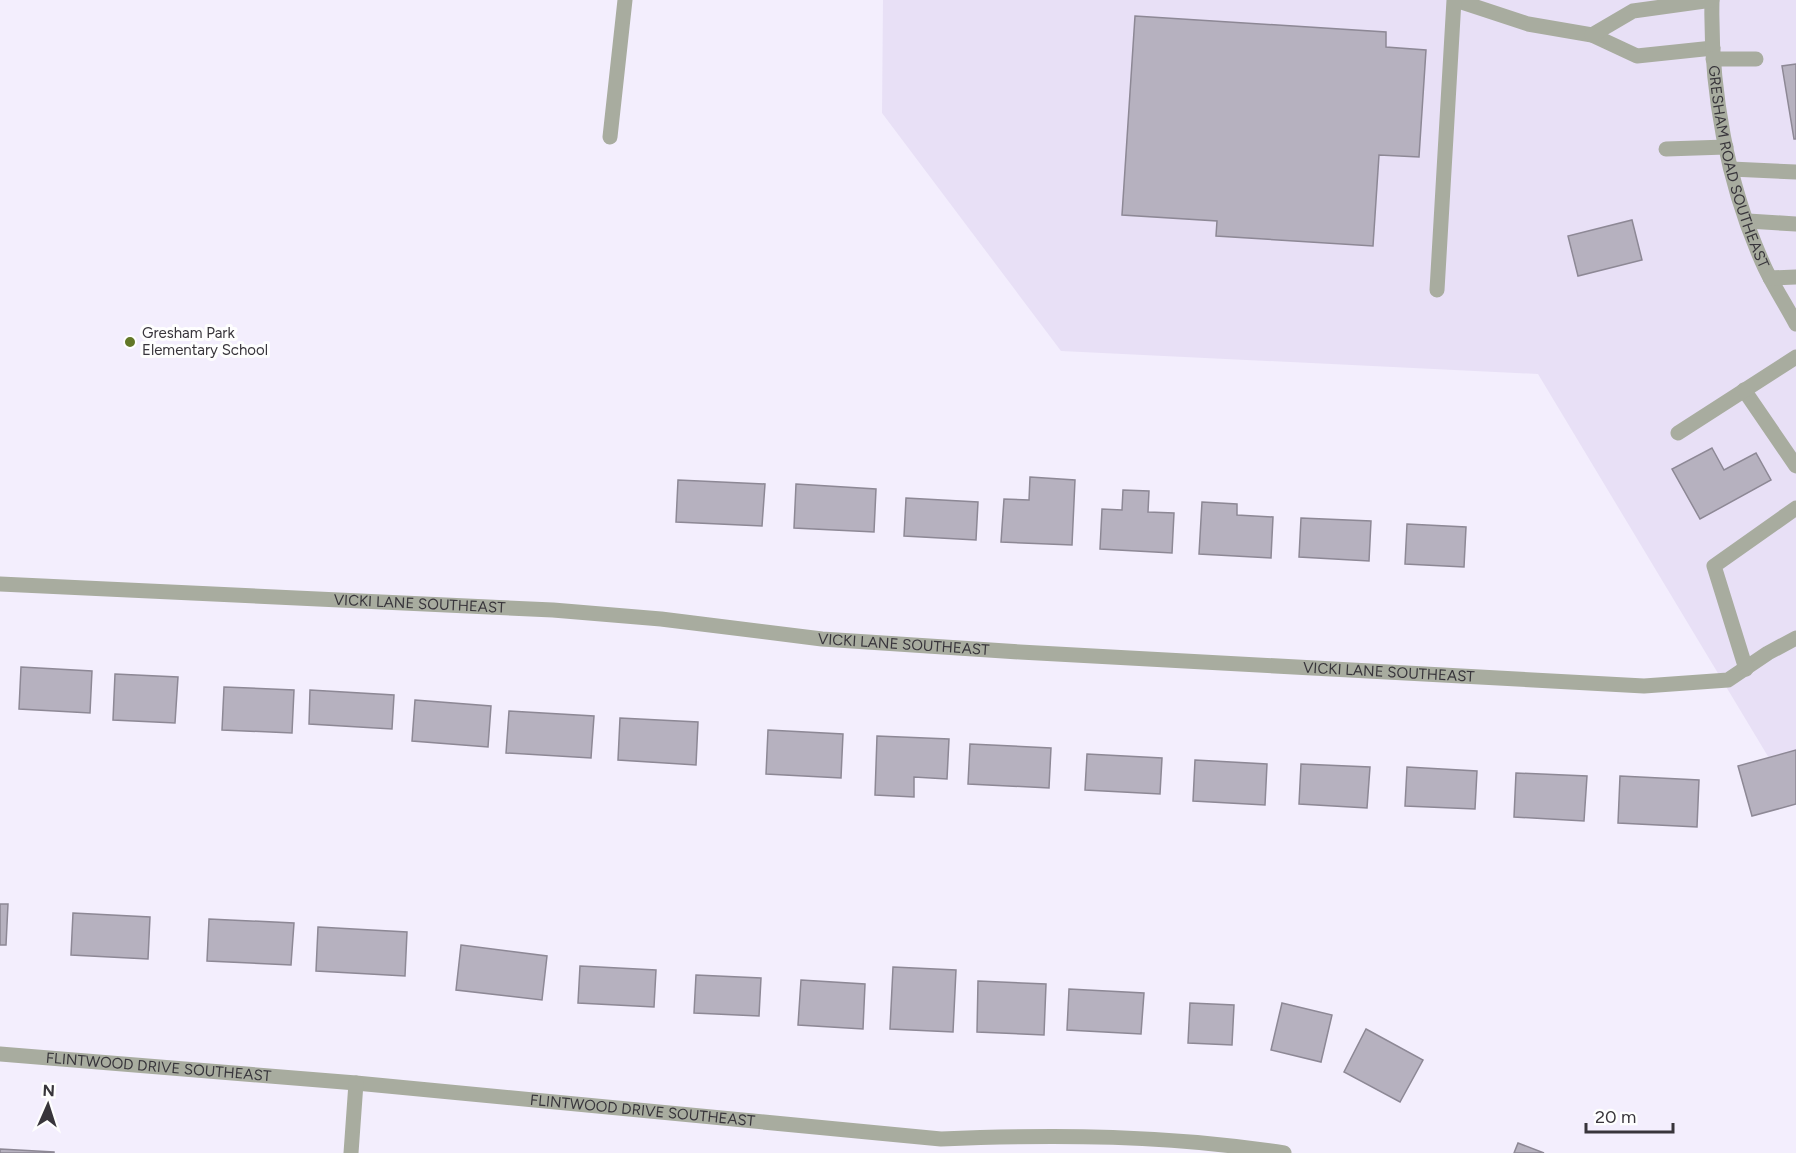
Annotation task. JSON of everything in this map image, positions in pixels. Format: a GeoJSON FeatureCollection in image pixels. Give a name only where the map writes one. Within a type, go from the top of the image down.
{"type":"FeatureCollection","features":[{"type":"Feature","properties":{"kind":"street"},"geometry":{"type":"LineString","coordinates":[[610,137],[625,0]]}},
{"type":"Feature","properties":{"kind":"street"},"geometry":{"type":"LineString","coordinates":[[1437,290],[1454,0],[1528,24],[1592,35],[1637,56],[1713,53],[1756,59]]}},
{"type":"Feature","properties":{"kind":"street"},"geometry":{"type":"LineString","coordinates":[[1592,35],[1633,11],[1712,0]]}},
{"type":"Feature","properties":{"kind":"street","name":"GRESHAM ROAD SOUTHEAST"},"geometry":{"type":"LineString","coordinates":[[1712,0],[1713,53],[1719,112],[1731,169],[1770,278],[1796,324]]}},
{"type":"Feature","properties":{"kind":"street"},"geometry":{"type":"LineString","coordinates":[[1666,149],[1726,147]]}},
{"type":"Feature","properties":{"kind":"street"},"geometry":{"type":"LineString","coordinates":[[1731,169],[1796,172]]}},
{"type":"Feature","properties":{"kind":"street"},"geometry":{"type":"LineString","coordinates":[[1748,221],[1796,224]]}},
{"type":"Feature","properties":{"kind":"street"},"geometry":{"type":"LineString","coordinates":[[1770,278],[1796,277]]}},
{"type":"Feature","properties":{"kind":"street"},"geometry":{"type":"LineString","coordinates":[[1678,433],[1796,357]]}},
{"type":"Feature","properties":{"kind":"street"},"geometry":{"type":"LineString","coordinates":[[1744,390],[1796,466]]}},
{"type":"Feature","properties":{"kind":"street"},"geometry":{"type":"LineString","coordinates":[[1746,669],[1714,566],[1795,511]]}},
{"type":"Feature","properties":{"kind":"street","name":"VICKI LANE SOUTHEAST"},"geometry":{"type":"LineString","coordinates":[[0,584],[553,610],[661,619],[845,640],[1020,652],[1644,686],[1728,680],[1768,653],[1796,638]]}},
{"type":"Feature","properties":{"kind":"street","name":"FLINTWOOD DRIVE SOUTHEAST"},"geometry":{"type":"LineString","coordinates":[[0,1054],[357,1083],[940,1146],[1029,1135],[1175,1139],[1284,1153]]}},
{"type":"Feature","properties":{"kind":"street"},"geometry":{"type":"LineString","coordinates":[[351,1153],[357,1083]]}},
{"type":"Feature","properties":{"kind":"shaded area"},"geometry":{"type":"Polygon","coordinates":[[[883,0],[1796,0],[1796,803],[1538,374],[1061,351],[882,113],[883,0]]]}},
{"type":"Feature","properties":{"kind":"building"},"geometry":{"type":"Polygon","coordinates":[[[1135,16],[1386,32],[1386,47],[1426,50],[1419,157],[1379,155],[1373,246],[1216,236],[1217,221],[1122,215],[1135,16]]]}},
{"type":"Feature","properties":{"kind":"building"},"geometry":{"type":"Polygon","coordinates":[[[1796,64],[1796,139],[1794,139],[1782,66],[1796,64]]]}},
{"type":"Feature","properties":{"kind":"building"},"geometry":{"type":"Polygon","coordinates":[[[1632,220],[1642,260],[1578,276],[1568,236],[1632,220]]]}},
{"type":"Feature","properties":{"kind":"building"},"geometry":{"type":"Polygon","coordinates":[[[1712,448],[1724,470],[1756,453],[1771,480],[1700,519],[1672,469],[1712,448]]]}},
{"type":"Feature","properties":{"kind":"building"},"geometry":{"type":"Polygon","coordinates":[[[1030,477],[1075,480],[1072,545],[1001,542],[1004,499],[1029,500],[1030,477]]]}},
{"type":"Feature","properties":{"kind":"building"},"geometry":{"type":"Polygon","coordinates":[[[678,480],[765,484],[762,526],[676,522],[678,480]]]}},
{"type":"Feature","properties":{"kind":"building"},"geometry":{"type":"Polygon","coordinates":[[[796,484],[876,489],[874,532],[794,528],[796,484]]]}},
{"type":"Feature","properties":{"kind":"building"},"geometry":{"type":"Polygon","coordinates":[[[1123,490],[1149,491],[1148,512],[1174,513],[1172,553],[1100,549],[1102,509],[1122,510],[1123,490]]]}},
{"type":"Feature","properties":{"kind":"building"},"geometry":{"type":"Polygon","coordinates":[[[906,498],[978,502],[976,540],[904,536],[906,498]]]}},
{"type":"Feature","properties":{"kind":"building"},"geometry":{"type":"Polygon","coordinates":[[[1202,502],[1237,504],[1237,515],[1273,517],[1271,558],[1199,554],[1202,502]]]}},
{"type":"Feature","properties":{"kind":"building"},"geometry":{"type":"Polygon","coordinates":[[[1301,518],[1371,521],[1369,561],[1299,557],[1301,518]]]}},
{"type":"Feature","properties":{"kind":"building"},"geometry":{"type":"Polygon","coordinates":[[[1407,524],[1466,527],[1464,567],[1405,564],[1407,524]]]}},
{"type":"Feature","properties":{"kind":"building"},"geometry":{"type":"Polygon","coordinates":[[[21,667],[92,671],[90,713],[19,709],[21,667]]]}},
{"type":"Feature","properties":{"kind":"building"},"geometry":{"type":"Polygon","coordinates":[[[115,674],[178,677],[175,723],[113,720],[115,674]]]}},
{"type":"Feature","properties":{"kind":"building"},"geometry":{"type":"Polygon","coordinates":[[[224,687],[294,690],[292,733],[222,730],[224,687]]]}},
{"type":"Feature","properties":{"kind":"building"},"geometry":{"type":"Polygon","coordinates":[[[310,690],[394,695],[392,729],[309,724],[310,690]]]}},
{"type":"Feature","properties":{"kind":"building"},"geometry":{"type":"Polygon","coordinates":[[[415,700],[491,706],[488,747],[412,741],[415,700]]]}},
{"type":"Feature","properties":{"kind":"building"},"geometry":{"type":"Polygon","coordinates":[[[509,711],[594,716],[591,758],[506,753],[509,711]]]}},
{"type":"Feature","properties":{"kind":"building"},"geometry":{"type":"Polygon","coordinates":[[[620,718],[698,722],[696,765],[618,760],[620,718]]]}},
{"type":"Feature","properties":{"kind":"building"},"geometry":{"type":"Polygon","coordinates":[[[768,730],[843,734],[841,778],[766,774],[768,730]]]}},
{"type":"Feature","properties":{"kind":"building"},"geometry":{"type":"Polygon","coordinates":[[[877,736],[949,739],[947,779],[914,777],[914,797],[875,795],[877,736]]]}},
{"type":"Feature","properties":{"kind":"building"},"geometry":{"type":"Polygon","coordinates":[[[970,744],[1051,748],[1049,788],[968,784],[970,744]]]}},
{"type":"Feature","properties":{"kind":"building"},"geometry":{"type":"Polygon","coordinates":[[[1796,750],[1796,804],[1752,816],[1738,766],[1796,750]]]}},
{"type":"Feature","properties":{"kind":"building"},"geometry":{"type":"Polygon","coordinates":[[[1087,754],[1162,758],[1160,794],[1085,790],[1087,754]]]}},
{"type":"Feature","properties":{"kind":"building"},"geometry":{"type":"Polygon","coordinates":[[[1195,760],[1267,764],[1265,805],[1193,801],[1195,760]]]}},
{"type":"Feature","properties":{"kind":"building"},"geometry":{"type":"Polygon","coordinates":[[[1301,764],[1370,767],[1367,808],[1299,804],[1301,764]]]}},
{"type":"Feature","properties":{"kind":"building"},"geometry":{"type":"Polygon","coordinates":[[[1407,767],[1477,771],[1475,809],[1405,806],[1407,767]]]}},
{"type":"Feature","properties":{"kind":"building"},"geometry":{"type":"Polygon","coordinates":[[[1516,773],[1587,776],[1584,821],[1514,817],[1516,773]]]}},
{"type":"Feature","properties":{"kind":"building"},"geometry":{"type":"Polygon","coordinates":[[[1620,776],[1699,780],[1697,827],[1618,823],[1620,776]]]}},
{"type":"Feature","properties":{"kind":"building"},"geometry":{"type":"Polygon","coordinates":[[[0,904],[8,904],[6,945],[0,945],[0,904]]]}},
{"type":"Feature","properties":{"kind":"building"},"geometry":{"type":"Polygon","coordinates":[[[73,913],[150,917],[148,959],[71,955],[73,913]]]}},
{"type":"Feature","properties":{"kind":"building"},"geometry":{"type":"Polygon","coordinates":[[[209,919],[294,923],[291,965],[207,961],[209,919]]]}},
{"type":"Feature","properties":{"kind":"building"},"geometry":{"type":"Polygon","coordinates":[[[318,927],[407,932],[405,976],[316,971],[318,927]]]}},
{"type":"Feature","properties":{"kind":"building"},"geometry":{"type":"Polygon","coordinates":[[[461,945],[547,956],[542,1000],[456,990],[461,945]]]}},
{"type":"Feature","properties":{"kind":"building"},"geometry":{"type":"Polygon","coordinates":[[[580,966],[656,970],[654,1007],[578,1003],[580,966]]]}},
{"type":"Feature","properties":{"kind":"building"},"geometry":{"type":"Polygon","coordinates":[[[893,967],[956,970],[953,1032],[890,1029],[893,967]]]}},
{"type":"Feature","properties":{"kind":"building"},"geometry":{"type":"Polygon","coordinates":[[[696,975],[761,978],[759,1016],[694,1013],[696,975]]]}},
{"type":"Feature","properties":{"kind":"building"},"geometry":{"type":"Polygon","coordinates":[[[801,980],[865,984],[863,1029],[798,1025],[801,980]]]}},
{"type":"Feature","properties":{"kind":"building"},"geometry":{"type":"Polygon","coordinates":[[[978,981],[1046,984],[1044,1035],[977,1032],[978,981]]]}},
{"type":"Feature","properties":{"kind":"building"},"geometry":{"type":"Polygon","coordinates":[[[1069,989],[1144,993],[1141,1034],[1067,1030],[1069,989]]]}},
{"type":"Feature","properties":{"kind":"building"},"geometry":{"type":"Polygon","coordinates":[[[1190,1003],[1234,1005],[1232,1045],[1188,1043],[1190,1003]]]}},
{"type":"Feature","properties":{"kind":"building"},"geometry":{"type":"Polygon","coordinates":[[[1282,1003],[1332,1015],[1321,1062],[1271,1050],[1282,1003]]]}},
{"type":"Feature","properties":{"kind":"building"},"geometry":{"type":"Polygon","coordinates":[[[1366,1029],[1423,1060],[1400,1102],[1344,1072],[1366,1029]]]}},
{"type":"Feature","properties":{"kind":"building"},"geometry":{"type":"Polygon","coordinates":[[[1518,1143],[1544,1153],[1514,1153],[1518,1143]]]}},
{"type":"Feature","properties":{"kind":"building"},"geometry":{"type":"Polygon","coordinates":[[[0,1149],[54,1152],[54,1153],[0,1153],[0,1149]]]}},
{"type":"Feature","properties":{"kind":"place","name":"Gresham Park Elementary School"},"geometry":{"type":"Point","coordinates":[130,342]}}]}
